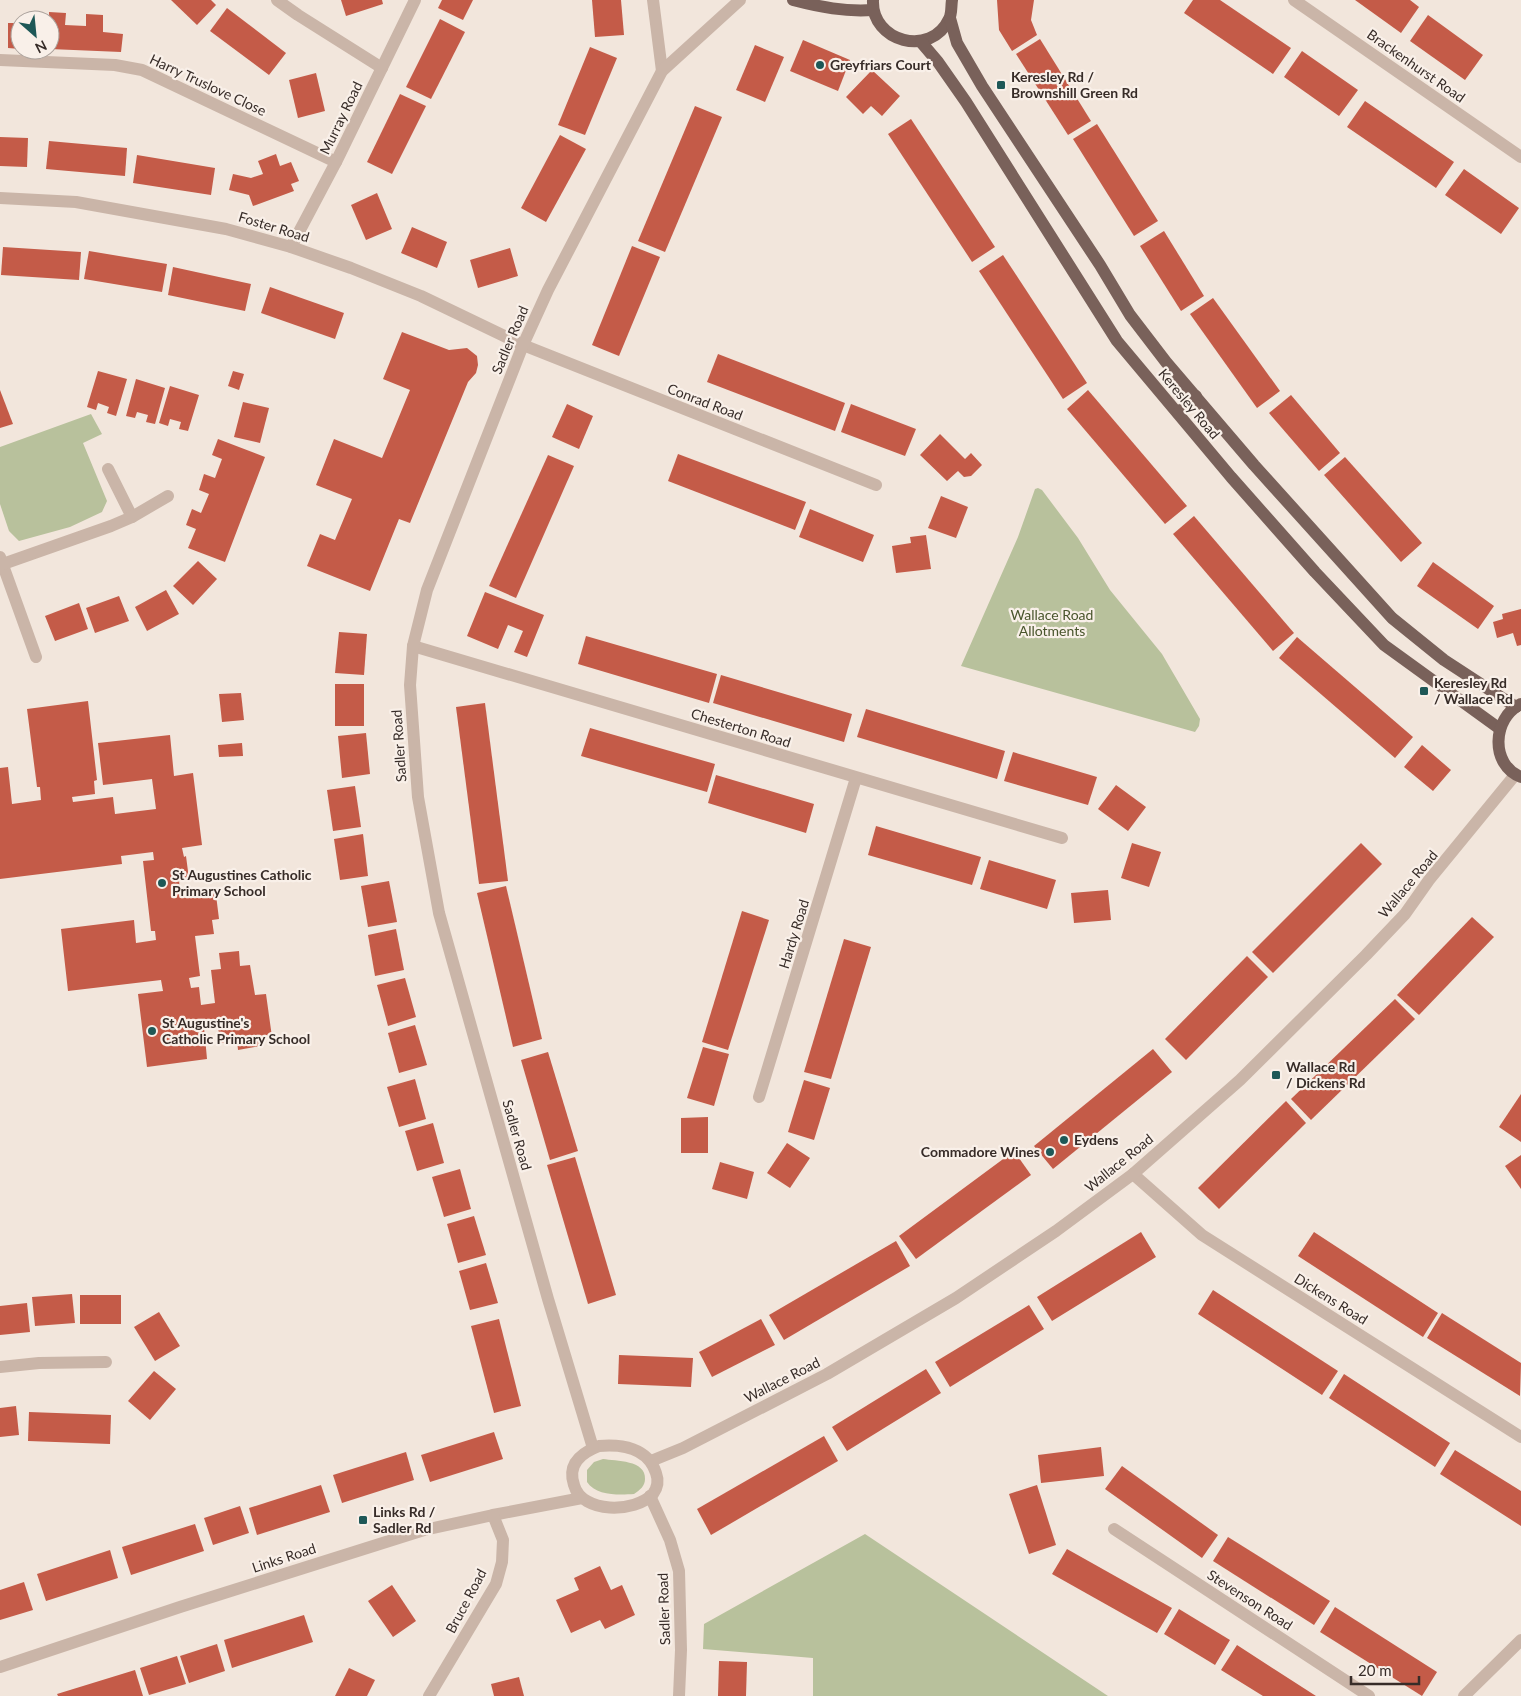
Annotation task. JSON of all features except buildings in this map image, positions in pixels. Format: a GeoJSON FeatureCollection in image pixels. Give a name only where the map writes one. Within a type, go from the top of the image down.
{"type":"FeatureCollection","features":[{"type":"Feature","properties":{"kind":"main road"},"geometry":{"type":"LineString","coordinates":[[793,0],[834,10],[858,11],[873,5],[880,27],[892,36],[908,41],[921,42],[934,37],[942,29],[950,18],[952,0]]}},
{"type":"Feature","properties":{"kind":"main road","name":"Keresley Road"},"geometry":{"type":"LineString","coordinates":[[950,18],[957,42],[982,86],[1100,265],[1130,315],[1166,362],[1261,472],[1392,618],[1444,660],[1519,706]]}},
{"type":"Feature","properties":{"kind":"main road","name":"Keresley Road"},"geometry":{"type":"LineString","coordinates":[[921,42],[938,62],[966,102],[1117,342],[1308,565],[1384,645],[1500,728]]}},
{"type":"Feature","properties":{"kind":"main road"},"geometry":{"type":"LineString","coordinates":[[1178,413],[1196,396]]}},
{"type":"Feature","properties":{"kind":"main road"},"geometry":{"type":"LineString","coordinates":[[1518,776],[1506,765],[1498,748],[1500,728],[1505,717],[1519,706]]}},
{"type":"Feature","properties":{"kind":"street"},"geometry":{"type":"LineString","coordinates":[[277,0],[298,16],[382,68]]}},
{"type":"Feature","properties":{"kind":"street","name":"Murray Road"},"geometry":{"type":"LineString","coordinates":[[291,247],[336,162],[416,0]]}},
{"type":"Feature","properties":{"kind":"street"},"geometry":{"type":"LineString","coordinates":[[653,0],[662,71]]}},
{"type":"Feature","properties":{"kind":"street","name":"Sadler Road"},"geometry":{"type":"LineString","coordinates":[[593,1448],[548,1300],[439,914],[418,796],[410,685],[413,646],[427,590],[523,345],[548,290],[662,71],[740,0]]}},
{"type":"Feature","properties":{"kind":"street","name":"Brackenhurst Road"},"geometry":{"type":"LineString","coordinates":[[1294,0],[1521,157]]}},
{"type":"Feature","properties":{"kind":"street","name":"Harry Truslove Close"},"geometry":{"type":"LineString","coordinates":[[0,60],[116,64],[142,70],[336,162]]}},
{"type":"Feature","properties":{"kind":"street","name":"Foster Road"},"geometry":{"type":"LineString","coordinates":[[0,198],[76,202],[226,228],[291,247],[351,268],[414,294],[523,345]]}},
{"type":"Feature","properties":{"kind":"street","name":"Conrad Road"},"geometry":{"type":"LineString","coordinates":[[523,345],[876,485]]}},
{"type":"Feature","properties":{"kind":"street"},"geometry":{"type":"LineString","coordinates":[[108,469],[132,517]]}},
{"type":"Feature","properties":{"kind":"street"},"geometry":{"type":"LineString","coordinates":[[36,657],[1,561],[111,526],[132,517],[168,496]]}},
{"type":"Feature","properties":{"kind":"street","name":"Chesterton Road"},"geometry":{"type":"LineString","coordinates":[[413,646],[1062,838]]}},
{"type":"Feature","properties":{"kind":"street","name":"Wallace Road"},"geometry":{"type":"LineString","coordinates":[[651,1461],[683,1448],[827,1374],[932,1312],[1056,1231],[1133,1174],[1240,1080],[1366,955],[1404,914],[1429,880],[1518,776]]}},
{"type":"Feature","properties":{"kind":"street","name":"Hardy Road"},"geometry":{"type":"LineString","coordinates":[[759,1097],[856,778]]}},
{"type":"Feature","properties":{"kind":"street","name":"Dickens Road"},"geometry":{"type":"LineString","coordinates":[[1133,1174],[1202,1236],[1521,1437]]}},
{"type":"Feature","properties":{"kind":"street"},"geometry":{"type":"LineString","coordinates":[[0,1367],[39,1363],[106,1362]]}},
{"type":"Feature","properties":{"kind":"street"},"geometry":{"type":"LineString","coordinates":[[607,1445],[636,1450],[651,1461],[658,1478],[658,1486],[650,1496],[641,1502],[611,1508],[597,1506],[582,1498],[574,1488],[572,1472],[574,1463],[578,1458],[593,1448],[607,1445]]}},
{"type":"Feature","properties":{"kind":"street","name":"Sadler Road"},"geometry":{"type":"LineString","coordinates":[[650,1496],[670,1540],[679,1571],[681,1650],[679,1696]]}},
{"type":"Feature","properties":{"kind":"street","name":"Links Road"},"geometry":{"type":"LineString","coordinates":[[0,1667],[180,1607],[424,1530],[582,1498]]}},
{"type":"Feature","properties":{"kind":"street","name":"Bruce Road"},"geometry":{"type":"LineString","coordinates":[[429,1696],[496,1584],[502,1562],[502,1540],[493,1515]]}},
{"type":"Feature","properties":{"kind":"street","name":"Stevenson Road"},"geometry":{"type":"LineString","coordinates":[[1114,1529],[1369,1696]]}},
{"type":"Feature","properties":{"kind":"street"},"geometry":{"type":"LineString","coordinates":[[1464,1696],[1521,1640]]}},
{"type":"Feature","properties":{"kind":"green space"},"geometry":{"type":"Polygon","coordinates":[[[91,414],[102,434],[83,443],[107,501],[102,512],[70,527],[19,541],[9,531],[0,504],[0,447],[91,414]]]}},
{"type":"Feature","properties":{"kind":"green space","name":"Wallace Road Allotments"},"geometry":{"type":"Polygon","coordinates":[[[1035,489],[1042,490],[1078,538],[1110,590],[1162,654],[1200,719],[1199,726],[1195,732],[961,666],[1018,537],[1035,489]]]}},
{"type":"Feature","properties":{"kind":"green space"},"geometry":{"type":"Polygon","coordinates":[[[603,1459],[622,1461],[641,1468],[645,1479],[643,1486],[634,1494],[622,1495],[608,1494],[591,1487],[587,1482],[587,1470],[594,1462],[603,1459]]]}},
{"type":"Feature","properties":{"kind":"green space"},"geometry":{"type":"Polygon","coordinates":[[[865,1534],[1108,1696],[813,1696],[813,1658],[703,1649],[704,1624],[865,1534]]]}},
{"type":"Feature","properties":{"kind":"place","name":"Greyfriars Court"},"geometry":{"type":"Point","coordinates":[820,65]}},
{"type":"Feature","properties":{"kind":"place","name":"Keresley Rd / Brownshill Green Rd"},"geometry":{"type":"Point","coordinates":[1001,85]}},
{"type":"Feature","properties":{"kind":"place","name":"Keresley Rd / Wallace Rd"},"geometry":{"type":"Point","coordinates":[1424,691]}},
{"type":"Feature","properties":{"kind":"place","name":"St Augustines Catholic Primary School"},"geometry":{"type":"Point","coordinates":[162,883]}},
{"type":"Feature","properties":{"kind":"place","name":"St Augustine's Catholic Primary School"},"geometry":{"type":"Point","coordinates":[152,1031]}},
{"type":"Feature","properties":{"kind":"place","name":"Wallace Rd / Dickens Rd"},"geometry":{"type":"Point","coordinates":[1276,1075]}},
{"type":"Feature","properties":{"kind":"place","name":"Eydens"},"geometry":{"type":"Point","coordinates":[1064,1140]}},
{"type":"Feature","properties":{"kind":"place","name":"Commadore Wines"},"geometry":{"type":"Point","coordinates":[1050,1152]}},
{"type":"Feature","properties":{"kind":"place","name":"Links Rd / Sadler Rd"},"geometry":{"type":"Point","coordinates":[363,1520]}}]}
